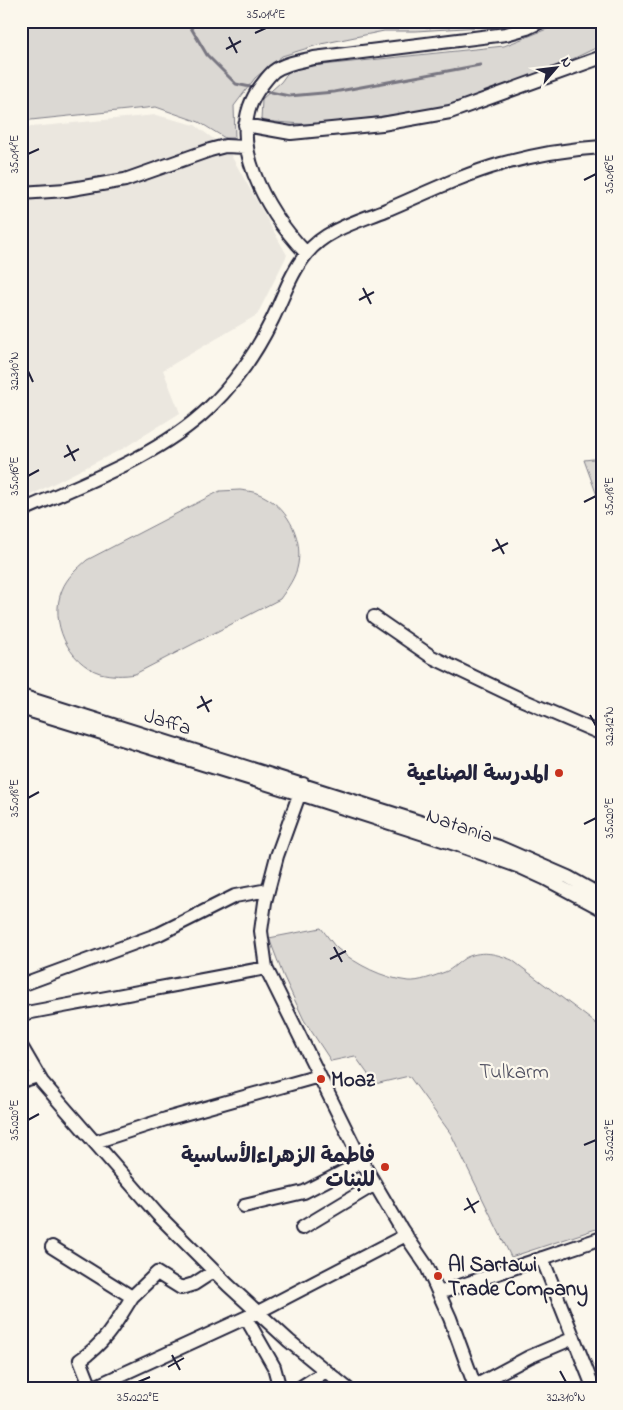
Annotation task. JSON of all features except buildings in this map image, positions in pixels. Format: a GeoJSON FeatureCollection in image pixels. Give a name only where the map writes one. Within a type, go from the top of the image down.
{"type":"FeatureCollection","features":[{"type":"Feature","properties":{"kind":"street"},"geometry":{"type":"LineString","coordinates":[[306,253],[293,239],[276,215],[257,180],[246,148],[245,125],[253,96],[274,71],[292,63],[314,58],[506,34],[542,21]]}},
{"type":"Feature","properties":{"kind":"street"},"geometry":{"type":"LineString","coordinates":[[245,125],[291,133],[382,124],[450,112],[602,57]]}},
{"type":"Feature","properties":{"kind":"street"},"geometry":{"type":"LineString","coordinates":[[21,194],[66,190],[125,180],[217,148],[225,146],[246,148]]}},
{"type":"Feature","properties":{"kind":"street"},"geometry":{"type":"LineString","coordinates":[[21,511],[148,452],[179,433],[208,409],[233,382],[255,352],[295,272],[306,253],[314,244],[327,236],[376,214],[500,165],[549,154],[602,147]]}},
{"type":"Feature","properties":{"kind":"street"},"geometry":{"type":"LineString","coordinates":[[374,617],[432,657],[518,698],[602,734]]}},
{"type":"Feature","properties":{"kind":"street","name":"Jaffa"},"geometry":{"type":"LineString","coordinates":[[21,696],[301,789]]}},
{"type":"Feature","properties":{"kind":"street","name":"Jaffa"},"geometry":{"type":"LineString","coordinates":[[21,708],[301,789]]}},
{"type":"Feature","properties":{"kind":"street"},"geometry":{"type":"LineString","coordinates":[[301,789],[277,856],[268,890],[261,930],[266,968],[319,1076],[362,1162],[423,1260],[439,1293],[476,1387],[529,1357],[574,1338]]}},
{"type":"Feature","properties":{"kind":"street","name":"Natania"},"geometry":{"type":"LineString","coordinates":[[301,789],[499,847],[568,876],[602,896]]}},
{"type":"Feature","properties":{"kind":"street","name":"Natania"},"geometry":{"type":"LineString","coordinates":[[301,789],[520,867],[602,909]]}},
{"type":"Feature","properties":{"kind":"street"},"geometry":{"type":"LineString","coordinates":[[21,985],[159,934],[235,896],[268,890]]}},
{"type":"Feature","properties":{"kind":"street"},"geometry":{"type":"LineString","coordinates":[[21,1014],[266,968]]}},
{"type":"Feature","properties":{"kind":"street"},"geometry":{"type":"LineString","coordinates":[[21,1046],[38,1076],[158,1215],[214,1271],[252,1315],[289,1341],[348,1389]]}},
{"type":"Feature","properties":{"kind":"street"},"geometry":{"type":"LineString","coordinates":[[21,1081],[38,1076]]}},
{"type":"Feature","properties":{"kind":"street"},"geometry":{"type":"LineString","coordinates":[[95,1142],[166,1119],[319,1076]]}},
{"type":"Feature","properties":{"kind":"street"},"geometry":{"type":"LineString","coordinates":[[244,1206],[304,1192],[362,1162]]}},
{"type":"Feature","properties":{"kind":"street"},"geometry":{"type":"LineString","coordinates":[[302,1228],[375,1184]]}},
{"type":"Feature","properties":{"kind":"street"},"geometry":{"type":"LineString","coordinates":[[214,1271],[194,1284],[181,1288],[157,1273],[132,1297],[110,1334],[92,1352],[80,1360],[91,1389],[252,1315],[406,1235]]}},
{"type":"Feature","properties":{"kind":"street"},"geometry":{"type":"LineString","coordinates":[[439,1293],[602,1238]]}},
{"type":"Feature","properties":{"kind":"street"},"geometry":{"type":"LineString","coordinates":[[52,1247],[132,1297]]}},
{"type":"Feature","properties":{"kind":"street"},"geometry":{"type":"LineString","coordinates":[[542,1258],[594,1389]]}},
{"type":"Feature","properties":{"kind":"street"},"geometry":{"type":"LineString","coordinates":[[252,1315],[274,1367],[280,1389]]}},
{"type":"Feature","properties":{"kind":"street"},"geometry":{"type":"LineString","coordinates":[[298,1389],[326,1371]]}},
{"type":"Feature","properties":{"kind":"shaded area"},"geometry":{"type":"Polygon","coordinates":[[[156,115],[195,125],[228,150],[287,255],[257,315],[163,370],[180,413],[124,448],[21,500],[21,128],[156,115]]]}},
{"type":"Feature","properties":{"kind":"green space"},"geometry":{"type":"Polygon","coordinates":[[[21,21],[511,21],[497,26],[384,31],[321,44],[282,56],[255,78],[234,106],[235,138],[225,138],[199,122],[156,107],[21,121],[21,21]]]}},
{"type":"Feature","properties":{"kind":"green space"},"geometry":{"type":"Polygon","coordinates":[[[560,21],[602,21],[602,45],[480,103],[317,125],[261,121],[262,99],[281,82],[297,60],[313,66],[504,46],[552,27],[560,21]]]}},
{"type":"Feature","properties":{"kind":"green space"},"geometry":{"type":"Polygon","coordinates":[[[602,458],[602,509],[584,460],[602,458]]]}},
{"type":"Feature","properties":{"kind":"green space"},"geometry":{"type":"Polygon","coordinates":[[[240,490],[254,492],[269,499],[285,514],[295,532],[299,553],[297,569],[291,583],[280,599],[135,674],[109,675],[100,673],[89,668],[70,651],[60,627],[58,615],[59,602],[67,581],[87,560],[220,491],[240,490]]]}},
{"type":"Feature","properties":{"kind":"green space","name":"Tulkarm"},"geometry":{"type":"Polygon","coordinates":[[[321,928],[336,947],[353,960],[380,974],[408,981],[422,980],[445,972],[473,955],[490,954],[512,960],[602,1028],[602,1227],[511,1257],[451,1134],[409,1076],[375,1084],[355,1056],[331,1061],[304,1020],[283,975],[269,938],[321,928]]]}},
{"type":"Feature","properties":{"kind":"waterway"},"geometry":{"type":"LineString","coordinates":[[187,21],[207,55],[236,84],[255,88]]}},
{"type":"Feature","properties":{"kind":"waterway"},"geometry":{"type":"LineString","coordinates":[[261,90],[289,96],[334,92],[480,65]]}},
{"type":"Feature","properties":{"kind":"place","name":"المدرسة الصناعية"},"geometry":{"type":"Point","coordinates":[559,773]}},
{"type":"Feature","properties":{"kind":"place","name":"Moaz"},"geometry":{"type":"Point","coordinates":[321,1079]}},
{"type":"Feature","properties":{"kind":"place","name":"فاطمة الزهراءالأساسية للبنات"},"geometry":{"type":"Point","coordinates":[385,1167]}},
{"type":"Feature","properties":{"kind":"place","name":"Al Sartawi Trade Company"},"geometry":{"type":"Point","coordinates":[438,1276]}}]}
